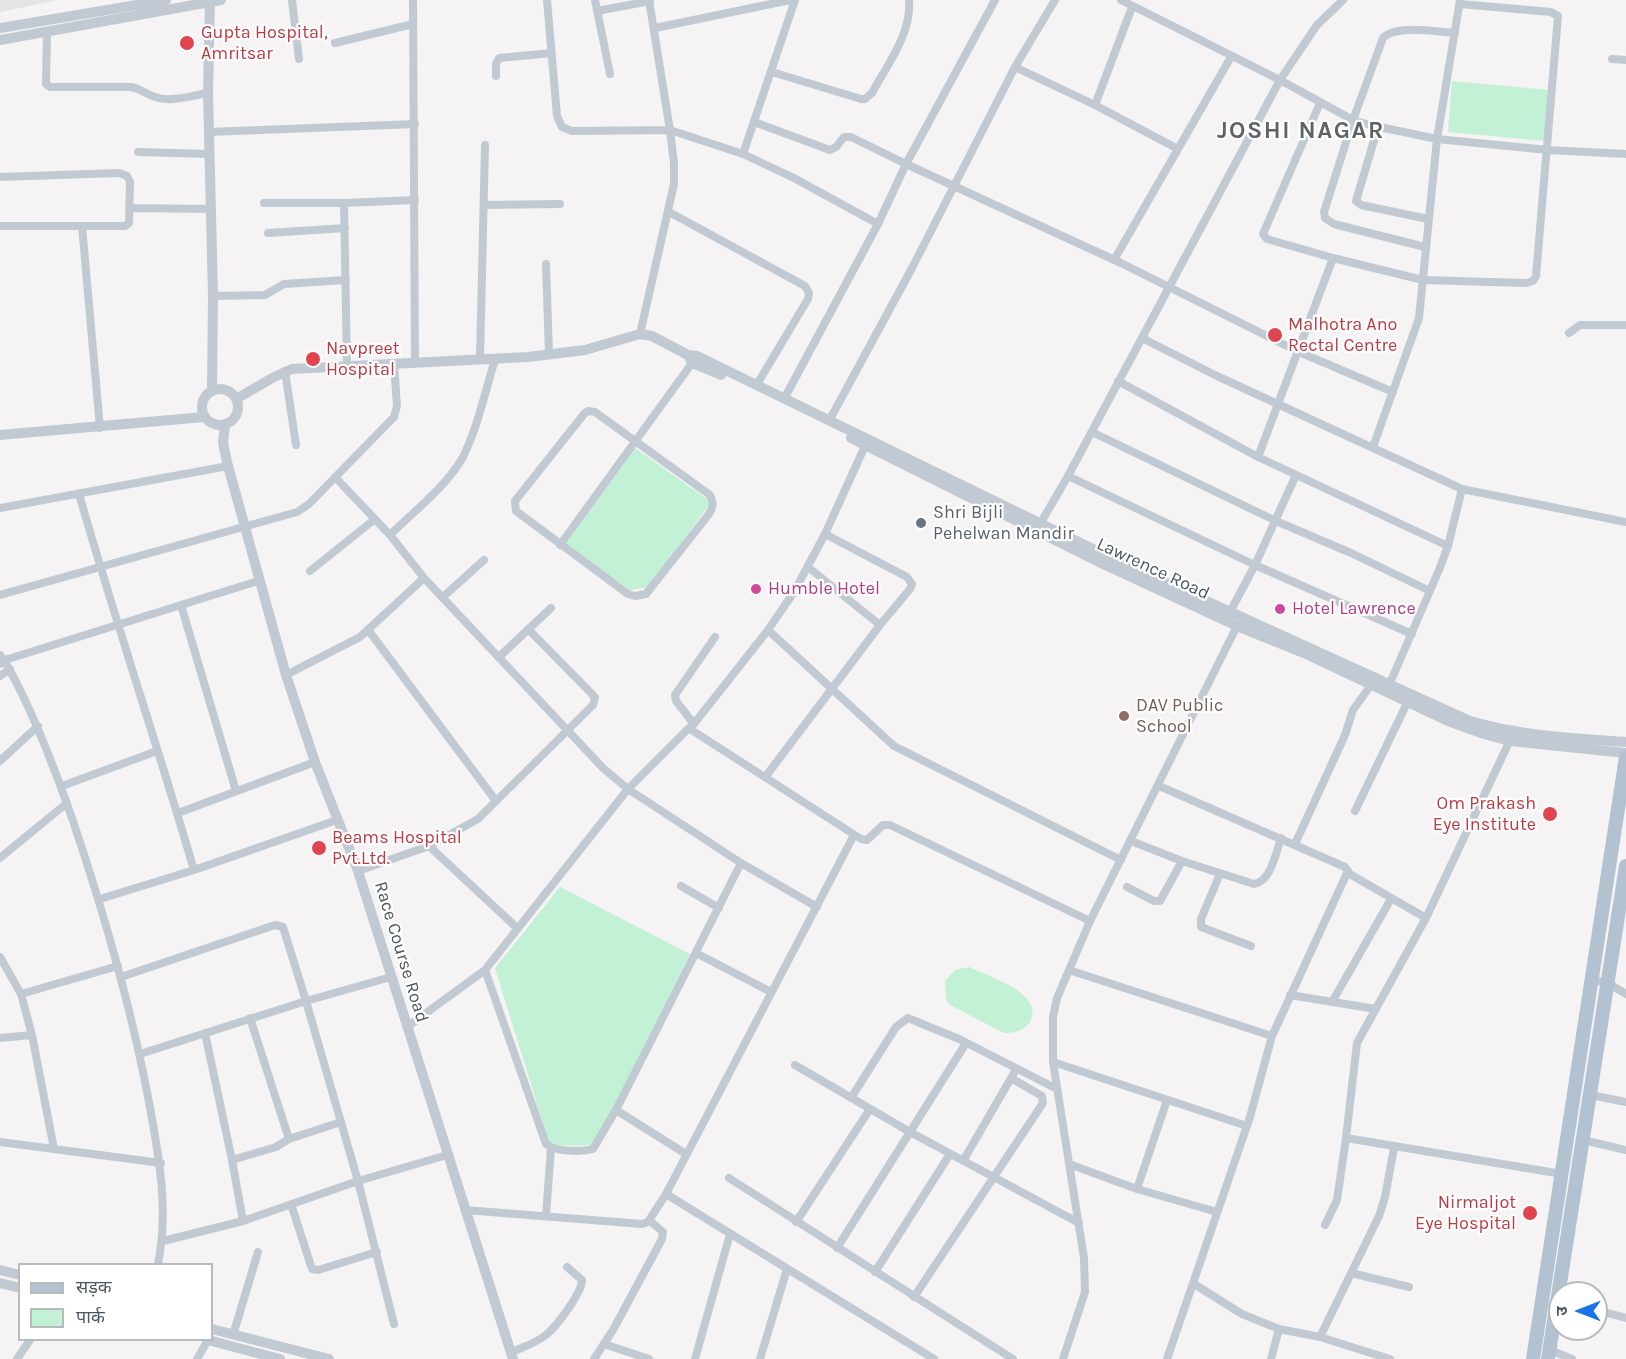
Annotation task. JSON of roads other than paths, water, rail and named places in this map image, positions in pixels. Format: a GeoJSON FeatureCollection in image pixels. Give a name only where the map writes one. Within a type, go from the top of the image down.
{"type":"FeatureCollection","features":[{"type":"Feature","properties":{"kind":"main road"},"geometry":{"type":"LineString","coordinates":[[1533,1359],[1626,755]]}},
{"type":"Feature","properties":{"kind":"main road"},"geometry":{"type":"LineString","coordinates":[[1561,1281],[1626,866]]}},
{"type":"Feature","properties":{"kind":"street"},"geometry":{"type":"LineString","coordinates":[[0,28],[166,0]]}},
{"type":"Feature","properties":{"kind":"street"},"geometry":{"type":"LineString","coordinates":[[292,0],[298,59]]}},
{"type":"Feature","properties":{"kind":"street"},"geometry":{"type":"LineString","coordinates":[[413,0],[415,363]]}},
{"type":"Feature","properties":{"kind":"street"},"geometry":{"type":"LineString","coordinates":[[547,0],[557,116],[562,127],[572,131],[670,130],[743,154],[813,188],[878,224]]}},
{"type":"Feature","properties":{"kind":"street"},"geometry":{"type":"LineString","coordinates":[[595,0],[610,74]]}},
{"type":"Feature","properties":{"kind":"street"},"geometry":{"type":"LineString","coordinates":[[236,399],[285,371],[299,368],[495,360],[585,350],[640,334],[669,212],[674,173],[670,130],[649,0],[597,11]]}},
{"type":"Feature","properties":{"kind":"street"},"geometry":{"type":"LineString","coordinates":[[655,28],[790,0]]}},
{"type":"Feature","properties":{"kind":"street"},"geometry":{"type":"LineString","coordinates":[[743,154],[795,0]]}},
{"type":"Feature","properties":{"kind":"street"},"geometry":{"type":"LineString","coordinates":[[772,72],[865,99],[872,93],[904,34],[909,15],[909,0]]}},
{"type":"Feature","properties":{"kind":"street"},"geometry":{"type":"LineString","coordinates":[[784,399],[878,224],[906,164],[995,0]]}},
{"type":"Feature","properties":{"kind":"street"},"geometry":{"type":"LineString","coordinates":[[829,421],[1016,67],[1055,0]]}},
{"type":"Feature","properties":{"kind":"street"},"geometry":{"type":"LineString","coordinates":[[1121,0],[1280,80],[1353,120],[1437,139],[1548,150],[1626,154]]}},
{"type":"Feature","properties":{"kind":"street"},"geometry":{"type":"LineString","coordinates":[[1040,524],[1092,432],[1280,80],[1317,26],[1343,0]]}},
{"type":"Feature","properties":{"kind":"street"},"geometry":{"type":"LineString","coordinates":[[0,40],[214,1],[208,93],[213,296],[212,391]]}},
{"type":"Feature","properties":{"kind":"street"},"geometry":{"type":"LineString","coordinates":[[1320,103],[1263,234],[1268,239],[1333,258],[1424,280],[1526,283],[1535,280],[1548,150],[1557,14],[1460,2],[1437,139],[1425,247],[1424,280],[1419,318],[1373,447]]}},
{"type":"Feature","properties":{"kind":"street"},"geometry":{"type":"LineString","coordinates":[[1095,105],[1132,7]]}},
{"type":"Feature","properties":{"kind":"street"},"geometry":{"type":"LineString","coordinates":[[335,44],[413,24]]}},
{"type":"Feature","properties":{"kind":"street"},"geometry":{"type":"LineString","coordinates":[[1425,247],[1334,224],[1326,218],[1324,212],[1379,44],[1387,33],[1398,30],[1455,33]]}},
{"type":"Feature","properties":{"kind":"street"},"geometry":{"type":"LineString","coordinates":[[46,32],[46,84],[50,87],[137,88],[153,97],[168,99],[208,93]]}},
{"type":"Feature","properties":{"kind":"street"},"geometry":{"type":"LineString","coordinates":[[496,76],[496,64],[499,58],[552,53]]}},
{"type":"Feature","properties":{"kind":"street"},"geometry":{"type":"LineString","coordinates":[[1114,260],[1231,57]]}},
{"type":"Feature","properties":{"kind":"street"},"geometry":{"type":"LineString","coordinates":[[1612,59],[1626,60]]}},
{"type":"Feature","properties":{"kind":"street"},"geometry":{"type":"LineString","coordinates":[[1016,67],[1178,149]]}},
{"type":"Feature","properties":{"kind":"street"},"geometry":{"type":"LineString","coordinates":[[754,122],[827,149],[833,149],[844,137],[850,137],[1114,260],[1299,352],[1393,392]]}},
{"type":"Feature","properties":{"kind":"street"},"geometry":{"type":"LineString","coordinates":[[209,132],[415,124]]}},
{"type":"Feature","properties":{"kind":"street"},"geometry":{"type":"LineString","coordinates":[[1378,127],[1356,201],[1361,205],[1428,219]]}},
{"type":"Feature","properties":{"kind":"street"},"geometry":{"type":"LineString","coordinates":[[480,360],[485,145]]}},
{"type":"Feature","properties":{"kind":"street"},"geometry":{"type":"LineString","coordinates":[[138,152],[209,154]]}},
{"type":"Feature","properties":{"kind":"street"},"geometry":{"type":"LineString","coordinates":[[0,177],[123,174],[130,182],[129,223],[125,226],[0,226]]}},
{"type":"Feature","properties":{"kind":"street"},"geometry":{"type":"LineString","coordinates":[[264,203],[415,200]]}},
{"type":"Feature","properties":{"kind":"street"},"geometry":{"type":"LineString","coordinates":[[345,203],[347,366]]}},
{"type":"Feature","properties":{"kind":"street"},"geometry":{"type":"LineString","coordinates":[[485,205],[560,204]]}},
{"type":"Feature","properties":{"kind":"street"},"geometry":{"type":"LineString","coordinates":[[129,208],[211,209]]}},
{"type":"Feature","properties":{"kind":"street"},"geometry":{"type":"LineString","coordinates":[[669,212],[735,246],[805,286],[808,290],[808,299],[756,386]]}},
{"type":"Feature","properties":{"kind":"street"},"geometry":{"type":"LineString","coordinates":[[82,226],[100,428]]}},
{"type":"Feature","properties":{"kind":"street"},"geometry":{"type":"LineString","coordinates":[[268,233],[345,228]]}},
{"type":"Feature","properties":{"kind":"street"},"geometry":{"type":"LineString","coordinates":[[1258,457],[1280,404],[1333,258]]}},
{"type":"Feature","properties":{"kind":"street"},"geometry":{"type":"LineString","coordinates":[[546,264],[549,354]]}},
{"type":"Feature","properties":{"kind":"street"},"geometry":{"type":"LineString","coordinates":[[213,296],[265,295],[284,284],[346,280]]}},
{"type":"Feature","properties":{"kind":"street"},"geometry":{"type":"LineString","coordinates":[[1569,333],[1575,327],[1584,324],[1626,325]]}},
{"type":"Feature","properties":{"kind":"street","name":"Lawrence Road"},"geometry":{"type":"LineString","coordinates":[[640,334],[651,336],[865,446],[1148,580],[1230,612],[1389,683],[1409,698],[1460,725],[1484,734],[1626,742]]}},
{"type":"Feature","properties":{"kind":"street"},"geometry":{"type":"LineString","coordinates":[[1142,338],[1462,489],[1626,522]]}},
{"type":"Feature","properties":{"kind":"street"},"geometry":{"type":"LineString","coordinates":[[560,545],[635,442],[692,358]]}},
{"type":"Feature","properties":{"kind":"street","name":"Lawrence Road"},"geometry":{"type":"LineString","coordinates":[[692,358],[784,399],[1040,524],[1237,626],[1304,653],[1371,685],[1409,698]]}},
{"type":"Feature","properties":{"kind":"street"},"geometry":{"type":"LineString","coordinates":[[390,535],[446,480],[462,458],[495,360]]}},
{"type":"Feature","properties":{"kind":"street"},"geometry":{"type":"LineString","coordinates":[[0,595],[297,512],[309,504],[394,417],[397,406],[394,364]]}},
{"type":"Feature","properties":{"kind":"street"},"geometry":{"type":"LineString","coordinates":[[285,371],[296,445]]}},
{"type":"Feature","properties":{"kind":"street"},"geometry":{"type":"LineString","coordinates":[[1118,381],[1258,457],[1448,546]]}},
{"type":"Feature","properties":{"kind":"street"},"geometry":{"type":"LineString","coordinates":[[226,390],[238,404],[237,415],[225,425],[223,443],[201,409],[203,400],[212,391],[226,390]]}},
{"type":"Feature","properties":{"kind":"street"},"geometry":{"type":"LineString","coordinates":[[588,411],[595,412],[710,495],[713,505],[709,514],[646,594],[640,596],[628,594],[560,545],[519,514],[515,501],[588,411]]}},
{"type":"Feature","properties":{"kind":"street"},"geometry":{"type":"LineString","coordinates":[[0,435],[207,420],[225,425]]}},
{"type":"Feature","properties":{"kind":"street"},"geometry":{"type":"LineString","coordinates":[[1092,432],[1276,521],[1351,553],[1430,591]]}},
{"type":"Feature","properties":{"kind":"street","name":"Race Course Road"},"geometry":{"type":"LineString","coordinates":[[223,443],[258,581],[286,675],[315,762],[358,871],[510,1357]]}},
{"type":"Feature","properties":{"kind":"street"},"geometry":{"type":"LineString","coordinates":[[407,1027],[485,970],[516,927],[628,789],[692,727],[768,630],[808,567],[865,446]]}},
{"type":"Feature","properties":{"kind":"street"},"geometry":{"type":"LineString","coordinates":[[0,508],[228,466]]}},
{"type":"Feature","properties":{"kind":"street"},"geometry":{"type":"LineString","coordinates":[[1230,612],[1255,565],[1296,475]]}},
{"type":"Feature","properties":{"kind":"street"},"geometry":{"type":"LineString","coordinates":[[1068,476],[1255,565],[1412,634]]}},
{"type":"Feature","properties":{"kind":"street"},"geometry":{"type":"LineString","coordinates":[[335,477],[390,535],[424,578],[500,656],[603,768],[628,789],[741,863],[818,907]]}},
{"type":"Feature","properties":{"kind":"street"},"geometry":{"type":"LineString","coordinates":[[1389,683],[1448,546],[1462,489]]}},
{"type":"Feature","properties":{"kind":"street"},"geometry":{"type":"LineString","coordinates":[[79,494],[194,870]]}},
{"type":"Feature","properties":{"kind":"street"},"geometry":{"type":"LineString","coordinates":[[310,571],[375,519]]}},
{"type":"Feature","properties":{"kind":"street"},"geometry":{"type":"LineString","coordinates":[[765,776],[912,584],[910,580],[884,564],[825,534]]}},
{"type":"Feature","properties":{"kind":"street"},"geometry":{"type":"LineString","coordinates":[[443,597],[484,560]]}},
{"type":"Feature","properties":{"kind":"street"},"geometry":{"type":"LineString","coordinates":[[808,567],[880,626]]}},
{"type":"Feature","properties":{"kind":"street"},"geometry":{"type":"LineString","coordinates":[[286,675],[350,644],[369,631],[424,578]]}},
{"type":"Feature","properties":{"kind":"street"},"geometry":{"type":"LineString","coordinates":[[158,1263],[163,1241],[164,1206],[160,1163],[140,1054],[121,977],[100,899],[62,786],[38,726],[10,669],[2,660],[258,581]]}},
{"type":"Feature","properties":{"kind":"street"},"geometry":{"type":"LineString","coordinates":[[181,605],[236,791]]}},
{"type":"Feature","properties":{"kind":"street"},"geometry":{"type":"LineString","coordinates":[[500,656],[551,608]]}},
{"type":"Feature","properties":{"kind":"street"},"geometry":{"type":"LineString","coordinates":[[1063,1359],[1085,1292],[1084,1258],[1053,1062],[1053,1017],[1057,998],[1090,921],[1237,626]]}},
{"type":"Feature","properties":{"kind":"street"},"geometry":{"type":"LineString","coordinates":[[358,871],[429,846],[478,819],[593,705],[595,698],[528,629]]}},
{"type":"Feature","properties":{"kind":"street"},"geometry":{"type":"LineString","coordinates":[[768,630],[894,746],[1121,860]]}},
{"type":"Feature","properties":{"kind":"street"},"geometry":{"type":"LineString","coordinates":[[369,631],[496,801]]}},
{"type":"Feature","properties":{"kind":"street"},"geometry":{"type":"LineString","coordinates":[[715,637],[675,695],[676,701],[692,727],[854,835],[866,840],[883,825],[890,825],[1090,921]]}},
{"type":"Feature","properties":{"kind":"street"},"geometry":{"type":"LineString","coordinates":[[0,676],[10,669]]}},
{"type":"Feature","properties":{"kind":"street"},"geometry":{"type":"LineString","coordinates":[[1294,844],[1345,735],[1353,710],[1371,685]]}},
{"type":"Feature","properties":{"kind":"street"},"geometry":{"type":"LineString","coordinates":[[1355,811],[1409,698]]}},
{"type":"Feature","properties":{"kind":"street"},"geometry":{"type":"LineString","coordinates":[[0,760],[38,726]]}},
{"type":"Feature","properties":{"kind":"street"},"geometry":{"type":"LineString","coordinates":[[1324,1225],[1337,1200],[1357,1043],[1426,918],[1512,736]]}},
{"type":"Feature","properties":{"kind":"street","name":"Lawrence Road"},"geometry":{"type":"LineString","coordinates":[[1512,736],[1626,755]]}},
{"type":"Feature","properties":{"kind":"street"},"geometry":{"type":"LineString","coordinates":[[62,786],[157,751]]}},
{"type":"Feature","properties":{"kind":"street"},"geometry":{"type":"LineString","coordinates":[[178,813],[315,762]]}},
{"type":"Feature","properties":{"kind":"street"},"geometry":{"type":"LineString","coordinates":[[1159,786],[1345,867],[1348,873],[1426,918]]}},
{"type":"Feature","properties":{"kind":"street"},"geometry":{"type":"LineString","coordinates":[[0,858],[67,803]]}},
{"type":"Feature","properties":{"kind":"street"},"geometry":{"type":"LineString","coordinates":[[100,899],[194,870],[337,820]]}},
{"type":"Feature","properties":{"kind":"street"},"geometry":{"type":"LineString","coordinates":[[465,1210],[642,1224],[649,1220],[666,1194],[854,835]]}},
{"type":"Feature","properties":{"kind":"street"},"geometry":{"type":"LineString","coordinates":[[1131,841],[1250,884],[1262,882],[1265,879],[1281,838]]}},
{"type":"Feature","properties":{"kind":"street"},"geometry":{"type":"LineString","coordinates":[[429,846],[516,927]]}},
{"type":"Feature","properties":{"kind":"street"},"geometry":{"type":"LineString","coordinates":[[1127,887],[1154,901],[1160,901],[1182,861]]}},
{"type":"Feature","properties":{"kind":"street"},"geometry":{"type":"LineString","coordinates":[[485,970],[546,1144],[551,1148],[586,1150],[596,1147],[741,863]]}},
{"type":"Feature","properties":{"kind":"street"},"geometry":{"type":"LineString","coordinates":[[1167,1359],[1247,1126],[1272,1036],[1348,873]]}},
{"type":"Feature","properties":{"kind":"street"},"geometry":{"type":"LineString","coordinates":[[1220,874],[1200,924],[1204,929],[1251,946]]}},
{"type":"Feature","properties":{"kind":"street"},"geometry":{"type":"LineString","coordinates":[[681,886],[719,908]]}},
{"type":"Feature","properties":{"kind":"street"},"geometry":{"type":"LineString","coordinates":[[1332,1002],[1390,899]]}},
{"type":"Feature","properties":{"kind":"street"},"geometry":{"type":"LineString","coordinates":[[121,977],[279,926],[285,931],[358,1181],[394,1324]]}},
{"type":"Feature","properties":{"kind":"street"},"geometry":{"type":"LineString","coordinates":[[696,953],[771,992]]}},
{"type":"Feature","properties":{"kind":"street"},"geometry":{"type":"LineString","coordinates":[[0,957],[21,994],[32,1035],[54,1149]]}},
{"type":"Feature","properties":{"kind":"street"},"geometry":{"type":"LineString","coordinates":[[21,994],[118,966]]}},
{"type":"Feature","properties":{"kind":"street"},"geometry":{"type":"LineString","coordinates":[[1069,970],[1272,1036]]}},
{"type":"Feature","properties":{"kind":"street"},"geometry":{"type":"LineString","coordinates":[[140,1054],[306,1000],[391,977]]}},
{"type":"Feature","properties":{"kind":"street"},"geometry":{"type":"LineString","coordinates":[[1592,980],[1608,983],[1626,994]]}},
{"type":"Feature","properties":{"kind":"street"},"geometry":{"type":"LineString","coordinates":[[1290,995],[1376,1009]]}},
{"type":"Feature","properties":{"kind":"street"},"geometry":{"type":"LineString","coordinates":[[250,1018],[289,1140]]}},
{"type":"Feature","properties":{"kind":"street"},"geometry":{"type":"LineString","coordinates":[[851,1098],[896,1027],[905,1018],[912,1018],[966,1043],[1057,1089]]}},
{"type":"Feature","properties":{"kind":"street"},"geometry":{"type":"LineString","coordinates":[[205,1033],[243,1221]]}},
{"type":"Feature","properties":{"kind":"street"},"geometry":{"type":"LineString","coordinates":[[0,1038],[32,1035]]}},
{"type":"Feature","properties":{"kind":"street"},"geometry":{"type":"LineString","coordinates":[[837,1248],[966,1043]]}},
{"type":"Feature","properties":{"kind":"street"},"geometry":{"type":"LineString","coordinates":[[1053,1062],[1247,1126]]}},
{"type":"Feature","properties":{"kind":"street"},"geometry":{"type":"LineString","coordinates":[[795,1065],[910,1132],[1078,1223]]}},
{"type":"Feature","properties":{"kind":"street"},"geometry":{"type":"LineString","coordinates":[[963,1161],[1017,1068]]}},
{"type":"Feature","properties":{"kind":"street"},"geometry":{"type":"LineString","coordinates":[[914,1297],[1043,1103],[1042,1096],[1011,1078]]}},
{"type":"Feature","properties":{"kind":"street"},"geometry":{"type":"LineString","coordinates":[[1591,1095],[1626,1102]]}},
{"type":"Feature","properties":{"kind":"street"},"geometry":{"type":"LineString","coordinates":[[1137,1189],[1167,1100]]}},
{"type":"Feature","properties":{"kind":"street"},"geometry":{"type":"LineString","coordinates":[[796,1222],[870,1108]]}},
{"type":"Feature","properties":{"kind":"street"},"geometry":{"type":"LineString","coordinates":[[616,1110],[686,1154]]}},
{"type":"Feature","properties":{"kind":"street"},"geometry":{"type":"LineString","coordinates":[[232,1160],[276,1148],[289,1140],[341,1122]]}},
{"type":"Feature","properties":{"kind":"street"},"geometry":{"type":"LineString","coordinates":[[1346,1138],[1394,1148],[1562,1174]]}},
{"type":"Feature","properties":{"kind":"street"},"geometry":{"type":"LineString","coordinates":[[1583,1140],[1626,1150]]}},
{"type":"Feature","properties":{"kind":"street"},"geometry":{"type":"LineString","coordinates":[[0,1142],[160,1163]]}},
{"type":"Feature","properties":{"kind":"street"},"geometry":{"type":"LineString","coordinates":[[546,1216],[551,1148]]}},
{"type":"Feature","properties":{"kind":"street"},"geometry":{"type":"LineString","coordinates":[[1320,1337],[1379,1216],[1394,1148]]}},
{"type":"Feature","properties":{"kind":"street"},"geometry":{"type":"LineString","coordinates":[[875,1272],[950,1154]]}},
{"type":"Feature","properties":{"kind":"street"},"geometry":{"type":"LineString","coordinates":[[163,1241],[243,1221],[358,1181],[447,1155]]}},
{"type":"Feature","properties":{"kind":"street"},"geometry":{"type":"LineString","coordinates":[[1069,1164],[1137,1189],[1217,1212]]}},
{"type":"Feature","properties":{"kind":"street"},"geometry":{"type":"LineString","coordinates":[[729,1178],[1012,1359]]}},
{"type":"Feature","properties":{"kind":"street"},"geometry":{"type":"LineString","coordinates":[[666,1194],[934,1359]]}},
{"type":"Feature","properties":{"kind":"street"},"geometry":{"type":"LineString","coordinates":[[291,1204],[312,1269],[318,1270],[377,1252]]}},
{"type":"Feature","properties":{"kind":"street"},"geometry":{"type":"LineString","coordinates":[[594,1359],[663,1237],[663,1232],[649,1220]]}},
{"type":"Feature","properties":{"kind":"street"},"geometry":{"type":"LineString","coordinates":[[695,1359],[730,1234]]}},
{"type":"Feature","properties":{"kind":"street"},"geometry":{"type":"LineString","coordinates":[[233,1335],[258,1252]]}},
{"type":"Feature","properties":{"kind":"street"},"geometry":{"type":"LineString","coordinates":[[510,1357],[546,1336],[576,1296],[582,1286],[582,1280],[567,1267]]}},
{"type":"Feature","properties":{"kind":"street"},"geometry":{"type":"LineString","coordinates":[[760,1359],[787,1269]]}},
{"type":"Feature","properties":{"kind":"street"},"geometry":{"type":"LineString","coordinates":[[0,1270],[18,1274]]}},
{"type":"Feature","properties":{"kind":"street"},"geometry":{"type":"LineString","coordinates":[[1351,1273],[1409,1287]]}},
{"type":"Feature","properties":{"kind":"street"},"geometry":{"type":"LineString","coordinates":[[0,1283],[18,1288]]}},
{"type":"Feature","properties":{"kind":"street"},"geometry":{"type":"LineString","coordinates":[[1194,1284],[1242,1314],[1279,1329],[1320,1337],[1390,1359]]}},
{"type":"Feature","properties":{"kind":"street"},"geometry":{"type":"LineString","coordinates":[[1608,1313],[1626,1318]]}},
{"type":"Feature","properties":{"kind":"street"},"geometry":{"type":"LineString","coordinates":[[213,1329],[328,1359]]}},
{"type":"Feature","properties":{"kind":"street"},"geometry":{"type":"LineString","coordinates":[[1271,1359],[1279,1329]]}},
{"type":"Feature","properties":{"kind":"street"},"geometry":{"type":"LineString","coordinates":[[16,1359],[29,1341]]}},
{"type":"Feature","properties":{"kind":"street"},"geometry":{"type":"LineString","coordinates":[[197,1359],[207,1341]]}},
{"type":"Feature","properties":{"kind":"street"},"geometry":{"type":"LineString","coordinates":[[212,1341],[280,1359]]}},
{"type":"Feature","properties":{"kind":"street"},"geometry":{"type":"LineString","coordinates":[[604,1344],[649,1359]]}},
{"type":"Feature","properties":{"kind":"street"},"geometry":{"type":"LineString","coordinates":[[1549,1355],[1572,1359]]}},
{"type":"Feature","properties":{"kind":"place","name":"Gupta Hospital, Amritsar"},"geometry":{"type":"Point","coordinates":[187,43]}},
{"type":"Feature","properties":{"kind":"place","name":"Malhotra Ano Rectal Centre"},"geometry":{"type":"Point","coordinates":[1275,335]}},
{"type":"Feature","properties":{"kind":"place","name":"Navpreet Hospital"},"geometry":{"type":"Point","coordinates":[313,359]}},
{"type":"Feature","properties":{"kind":"place","name":"Shri Bijli Pehelwan Mandir"},"geometry":{"type":"Point","coordinates":[921,523]}},
{"type":"Feature","properties":{"kind":"place","name":"Humble Hotel"},"geometry":{"type":"Point","coordinates":[756,589]}},
{"type":"Feature","properties":{"kind":"place","name":"Hotel Lawrence"},"geometry":{"type":"Point","coordinates":[1280,609]}},
{"type":"Feature","properties":{"kind":"place","name":"DAV Public School"},"geometry":{"type":"Point","coordinates":[1124,716]}},
{"type":"Feature","properties":{"kind":"place","name":"Om Prakash Eye Institute"},"geometry":{"type":"Point","coordinates":[1550,814]}},
{"type":"Feature","properties":{"kind":"place","name":"Beams Hospital Pvt.Ltd."},"geometry":{"type":"Point","coordinates":[319,848]}},
{"type":"Feature","properties":{"kind":"place","name":"Nirmaljot Eye Hospital"},"geometry":{"type":"Point","coordinates":[1530,1213]}},
{"type":"Feature","properties":{"kind":"district","name":"JOSHI NAGAR"},"geometry":{"type":"Point","coordinates":[1301,131]}}]}
